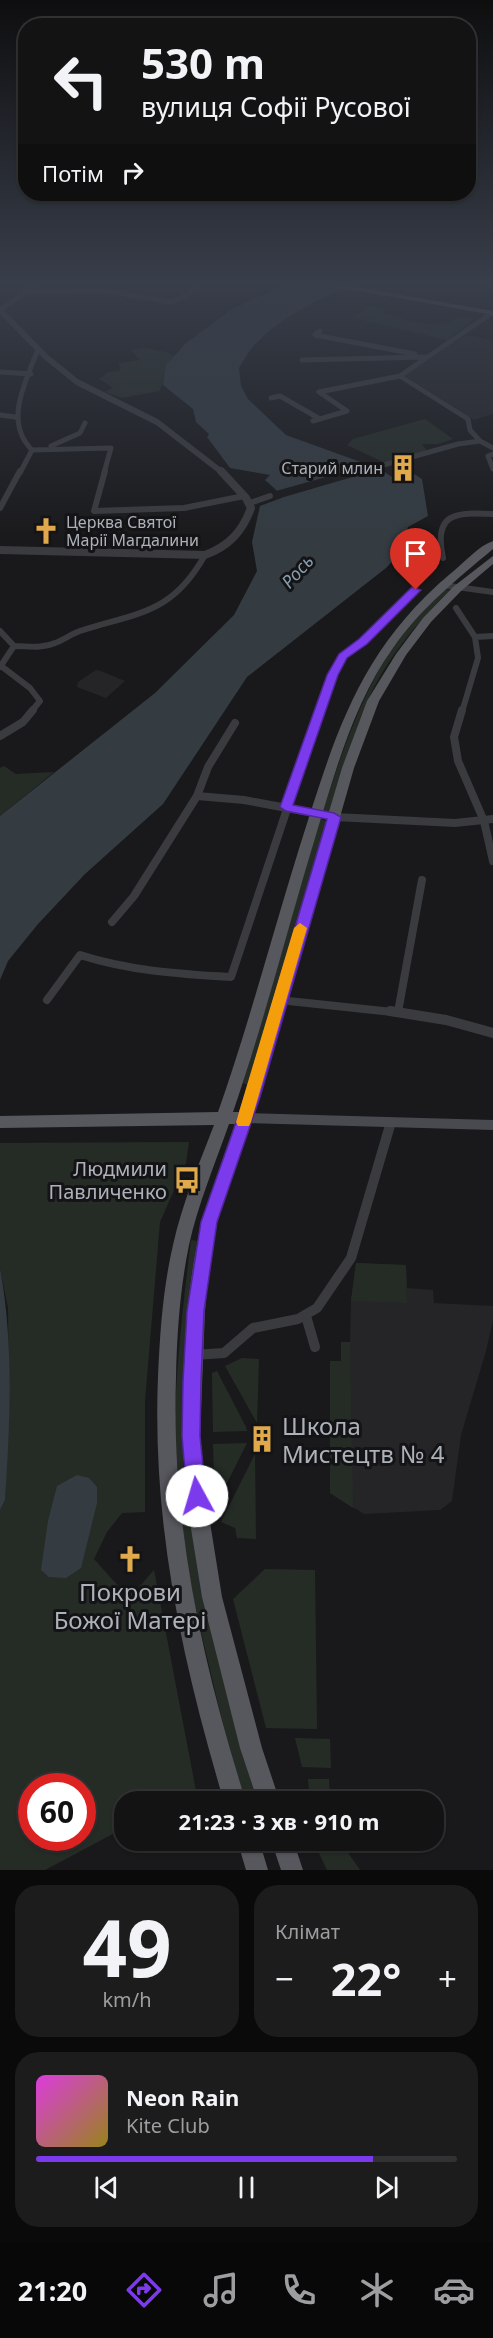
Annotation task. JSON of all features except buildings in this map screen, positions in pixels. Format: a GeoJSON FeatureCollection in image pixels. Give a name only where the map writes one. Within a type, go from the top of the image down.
{"type":"FeatureCollection","features":[{"type":"Feature","properties":{"kind":"main road"},"geometry":{"type":"LineString","coordinates":[[232,1791],[200,1676],[182,1598],[172,1530],[166,1465],[168,1367],[177,1267],[187,1222],[224,1118],[337,746],[358,695],[386,649],[413,614],[442,585],[493,544]]}},
{"type":"Feature","properties":{"kind":"main road"},"geometry":{"type":"LineString","coordinates":[[265,1791],[251,1748],[212,1597],[199,1516],[191,1436],[193,1355],[201,1268],[209,1222],[245,1118],[348,768],[373,701],[401,654],[426,620],[493,559]]}},
{"type":"Feature","properties":{"kind":"main road"},"geometry":{"type":"LineString","coordinates":[[0,1122],[245,1118],[493,1125]]}},
{"type":"Feature","properties":{"kind":"main road"},"geometry":{"type":"LineString","coordinates":[[251,1851],[257,1870]]}},
{"type":"Feature","properties":{"kind":"main road"},"geometry":{"type":"LineString","coordinates":[[286,1851],[292,1870]]}},
{"type":"Feature","properties":{"kind":"street"},"geometry":{"type":"LineString","coordinates":[[32,369],[17,405],[15,417],[20,440],[32,450],[111,448],[94,511],[138,511],[184,507],[244,496]]}},
{"type":"Feature","properties":{"kind":"street"},"geometry":{"type":"LineString","coordinates":[[0,550],[205,555],[233,542],[249,516],[250,503],[244,496],[216,467],[175,434],[147,416],[78,382],[63,369]]}},
{"type":"Feature","properties":{"kind":"street"},"geometry":{"type":"LineString","coordinates":[[313,421],[347,411],[319,392],[400,376],[410,369]]}},
{"type":"Feature","properties":{"kind":"street"},"geometry":{"type":"LineString","coordinates":[[0,372],[31,374]]}},
{"type":"Feature","properties":{"kind":"street"},"geometry":{"type":"LineString","coordinates":[[400,376],[468,419],[470,430],[480,441],[493,448]]}},
{"type":"Feature","properties":{"kind":"street"},"geometry":{"type":"LineString","coordinates":[[271,398],[280,396],[320,419]]}},
{"type":"Feature","properties":{"kind":"street"},"geometry":{"type":"LineString","coordinates":[[0,415],[15,417]]}},
{"type":"Feature","properties":{"kind":"street"},"geometry":{"type":"LineString","coordinates":[[45,448],[80,433],[85,423]]}},
{"type":"Feature","properties":{"kind":"street"},"geometry":{"type":"LineString","coordinates":[[376,467],[458,444],[480,441]]}},
{"type":"Feature","properties":{"kind":"street"},"geometry":{"type":"LineString","coordinates":[[0,508],[32,450]]}},
{"type":"Feature","properties":{"kind":"street"},"geometry":{"type":"LineString","coordinates":[[493,454],[488,456],[493,469]]}},
{"type":"Feature","properties":{"kind":"street"},"geometry":{"type":"LineString","coordinates":[[250,503],[270,496]]}},
{"type":"Feature","properties":{"kind":"street"},"geometry":{"type":"LineString","coordinates":[[443,558],[438,532],[442,524],[453,515],[493,514]]}},
{"type":"Feature","properties":{"kind":"street"},"geometry":{"type":"LineString","coordinates":[[0,631],[14,646],[49,646],[77,631],[119,621],[166,603],[184,590],[196,574],[205,555]]}},
{"type":"Feature","properties":{"kind":"street"},"geometry":{"type":"LineString","coordinates":[[442,585],[493,592]]}},
{"type":"Feature","properties":{"kind":"street"},"geometry":{"type":"LineString","coordinates":[[47,1000],[80,955],[111,965],[170,974],[231,977],[286,807],[333,675],[343,656],[363,642],[416,590]]}},
{"type":"Feature","properties":{"kind":"street"},"geometry":{"type":"LineString","coordinates":[[456,608],[475,636],[478,658],[454,737],[458,761],[484,821],[493,861]]}},
{"type":"Feature","properties":{"kind":"street"},"geometry":{"type":"LineString","coordinates":[[475,636],[493,636]]}},
{"type":"Feature","properties":{"kind":"street"},"geometry":{"type":"LineString","coordinates":[[0,736],[23,722],[40,700],[30,688],[1,667],[14,646]]}},
{"type":"Feature","properties":{"kind":"street"},"geometry":{"type":"LineString","coordinates":[[112,922],[134,896],[197,796],[200,783],[210,763],[235,723]]}},
{"type":"Feature","properties":{"kind":"street"},"geometry":{"type":"LineString","coordinates":[[197,796],[286,807],[334,817],[455,824],[493,819]]}},
{"type":"Feature","properties":{"kind":"street"},"geometry":{"type":"LineString","coordinates":[[398,1012],[422,880]]}},
{"type":"Feature","properties":{"kind":"street"},"geometry":{"type":"LineString","coordinates":[[279,1000],[398,1012],[446,1020],[493,1033]]}},
{"type":"Feature","properties":{"kind":"street"},"geometry":{"type":"LineString","coordinates":[[193,1355],[224,1353],[253,1328],[306,1316],[317,1308],[352,1256],[391,1122]]}},
{"type":"Feature","properties":{"kind":"street"},"geometry":{"type":"LineString","coordinates":[[306,1316],[315,1347]]}},
{"type":"Feature","properties":{"kind":"shaded area"},"geometry":{"type":"Polygon","coordinates":[[[167,369],[159,391],[122,398],[105,392],[113,388],[98,378],[103,377],[107,372],[167,369]]]}},
{"type":"Feature","properties":{"kind":"shaded area"},"geometry":{"type":"Polygon","coordinates":[[[413,369],[493,369],[493,414],[474,420],[404,375],[413,369]]]}},
{"type":"Feature","properties":{"kind":"shaded area"},"geometry":{"type":"Polygon","coordinates":[[[425,419],[453,439],[438,444],[422,444],[427,451],[383,462],[347,445],[353,439],[425,419]]]}},
{"type":"Feature","properties":{"kind":"shaded area"},"geometry":{"type":"Polygon","coordinates":[[[445,589],[450,590],[403,642],[383,671],[367,702],[330,812],[323,811],[352,729],[379,670],[402,634],[445,589]]]}},
{"type":"Feature","properties":{"kind":"shaded area"},"geometry":{"type":"Polygon","coordinates":[[[96,670],[125,681],[106,698],[77,687],[78,682],[96,670]]]}},
{"type":"Feature","properties":{"kind":"shaded area"},"geometry":{"type":"Polygon","coordinates":[[[4,766],[16,774],[54,772],[0,816],[0,768],[4,766]]]}},
{"type":"Feature","properties":{"kind":"shaded area"},"geometry":{"type":"Polygon","coordinates":[[[320,819],[326,821],[247,1085],[243,1083],[320,819]]]}},
{"type":"Feature","properties":{"kind":"shaded area"},"geometry":{"type":"Polygon","coordinates":[[[189,1142],[186,1163],[160,1222],[145,1401],[145,1512],[122,1513],[107,1532],[94,1559],[121,1589],[134,1593],[154,1570],[196,1791],[114,1791],[114,1833],[96,1843],[96,1773],[18,1773],[18,1851],[81,1851],[45,1870],[0,1870],[0,1510],[5,1500],[9,1400],[8,1308],[0,1268],[0,1143],[189,1142]]]}},
{"type":"Feature","properties":{"kind":"shaded area"},"geometry":{"type":"Polygon","coordinates":[[[191,1240],[197,1241],[185,1361],[183,1464],[205,1606],[242,1754],[255,1791],[243,1791],[230,1749],[186,1563],[175,1463],[175,1407],[181,1323],[191,1240]]]}},
{"type":"Feature","properties":{"kind":"shaded area"},"geometry":{"type":"Polygon","coordinates":[[[356,1263],[406,1265],[407,1288],[433,1290],[434,1303],[493,1306],[493,1320],[486,1351],[461,1435],[452,1501],[440,1510],[364,1514],[330,1493],[330,1361],[341,1361],[341,1342],[350,1342],[351,1301],[356,1263]]]}},
{"type":"Feature","properties":{"kind":"shaded area"},"geometry":{"type":"Polygon","coordinates":[[[356,1263],[406,1265],[407,1303],[351,1301],[356,1263]]]}},
{"type":"Feature","properties":{"kind":"shaded area"},"geometry":{"type":"Polygon","coordinates":[[[341,1342],[350,1342],[353,1508],[330,1493],[330,1361],[341,1361],[341,1342]]]}},
{"type":"Feature","properties":{"kind":"shaded area"},"geometry":{"type":"Polygon","coordinates":[[[242,1358],[259,1359],[257,1423],[225,1366],[242,1358]]]}},
{"type":"Feature","properties":{"kind":"shaded area"},"geometry":{"type":"Polygon","coordinates":[[[217,1371],[247,1431],[213,1432],[212,1373],[217,1371]]]}},
{"type":"Feature","properties":{"kind":"shaded area"},"geometry":{"type":"Polygon","coordinates":[[[247,1443],[215,1507],[213,1444],[247,1443]]]}},
{"type":"Feature","properties":{"kind":"shaded area"},"geometry":{"type":"Polygon","coordinates":[[[255,1454],[256,1539],[237,1538],[235,1528],[221,1522],[255,1454]]]}},
{"type":"Feature","properties":{"kind":"shaded area"},"geometry":{"type":"Polygon","coordinates":[[[265,1569],[315,1570],[317,1729],[266,1728],[233,1599],[265,1569]]]}},
{"type":"Feature","properties":{"kind":"shaded area"},"geometry":{"type":"Polygon","coordinates":[[[295,1738],[330,1739],[331,1768],[302,1767],[295,1738]]]}},
{"type":"Feature","properties":{"kind":"shaded area"},"geometry":{"type":"Polygon","coordinates":[[[308,1779],[329,1779],[330,1791],[309,1791],[308,1779]]]}},
{"type":"Feature","properties":{"kind":"shaded area"},"geometry":{"type":"Polygon","coordinates":[[[318,1851],[347,1851],[360,1870],[327,1870],[318,1851]]]}},
{"type":"Feature","properties":{"kind":"water","name":"Рось"},"geometry":{"type":"Polygon","coordinates":[[[165,369],[239,369],[241,386],[248,399],[286,435],[380,469],[392,477],[411,472],[422,479],[428,516],[408,527],[400,553],[386,568],[247,677],[163,804],[85,874],[38,924],[8,961],[0,980],[0,816],[155,693],[234,615],[257,571],[252,542],[260,506],[284,497],[265,480],[270,475],[230,468],[207,437],[209,434],[196,422],[193,409],[163,385],[165,369]]]}},
{"type":"Feature","properties":{"kind":"water"},"geometry":{"type":"Polygon","coordinates":[[[0,1268],[7,1326],[10,1384],[5,1500],[0,1510],[0,1268]]]}},
{"type":"Feature","properties":{"kind":"water"},"geometry":{"type":"Polygon","coordinates":[[[77,1475],[89,1478],[97,1487],[97,1503],[81,1568],[66,1578],[49,1577],[41,1570],[48,1521],[57,1486],[77,1475]]]}},
{"type":"Feature","properties":{"kind":"pier"},"geometry":{"type":"Polygon","coordinates":[[[372,464],[380,469],[284,497],[276,491],[372,464]]]}},
{"type":"Feature","properties":{"kind":"slow traffic"},"geometry":{"type":"LineString","coordinates":[[243,1122],[300,928]]}},
{"type":"Feature","properties":{"kind":"place","name":"Старий млин"},"geometry":{"type":"Point","coordinates":[403,468]}},
{"type":"Feature","properties":{"kind":"place","name":"Церква Святої Марії Магдалини"},"geometry":{"type":"Point","coordinates":[46,531]}},
{"type":"Feature","properties":{"kind":"place","name":"Людмили Павличенко"},"geometry":{"type":"Point","coordinates":[187,1180]}},
{"type":"Feature","properties":{"kind":"place","name":"Школа Мистецтв № 4"},"geometry":{"type":"Point","coordinates":[262,1439]}},
{"type":"Feature","properties":{"kind":"place","name":"Покрови Божої Матері"},"geometry":{"type":"Point","coordinates":[130,1559]}},
{"type":"Feature","properties":{"kind":"route"},"geometry":{"type":"LineString","coordinates":[[197,1496],[191,1436],[192,1381],[196,1311],[209,1222],[252,1097],[334,817],[286,807],[333,675],[343,656],[363,642],[416,590]]}}]}
